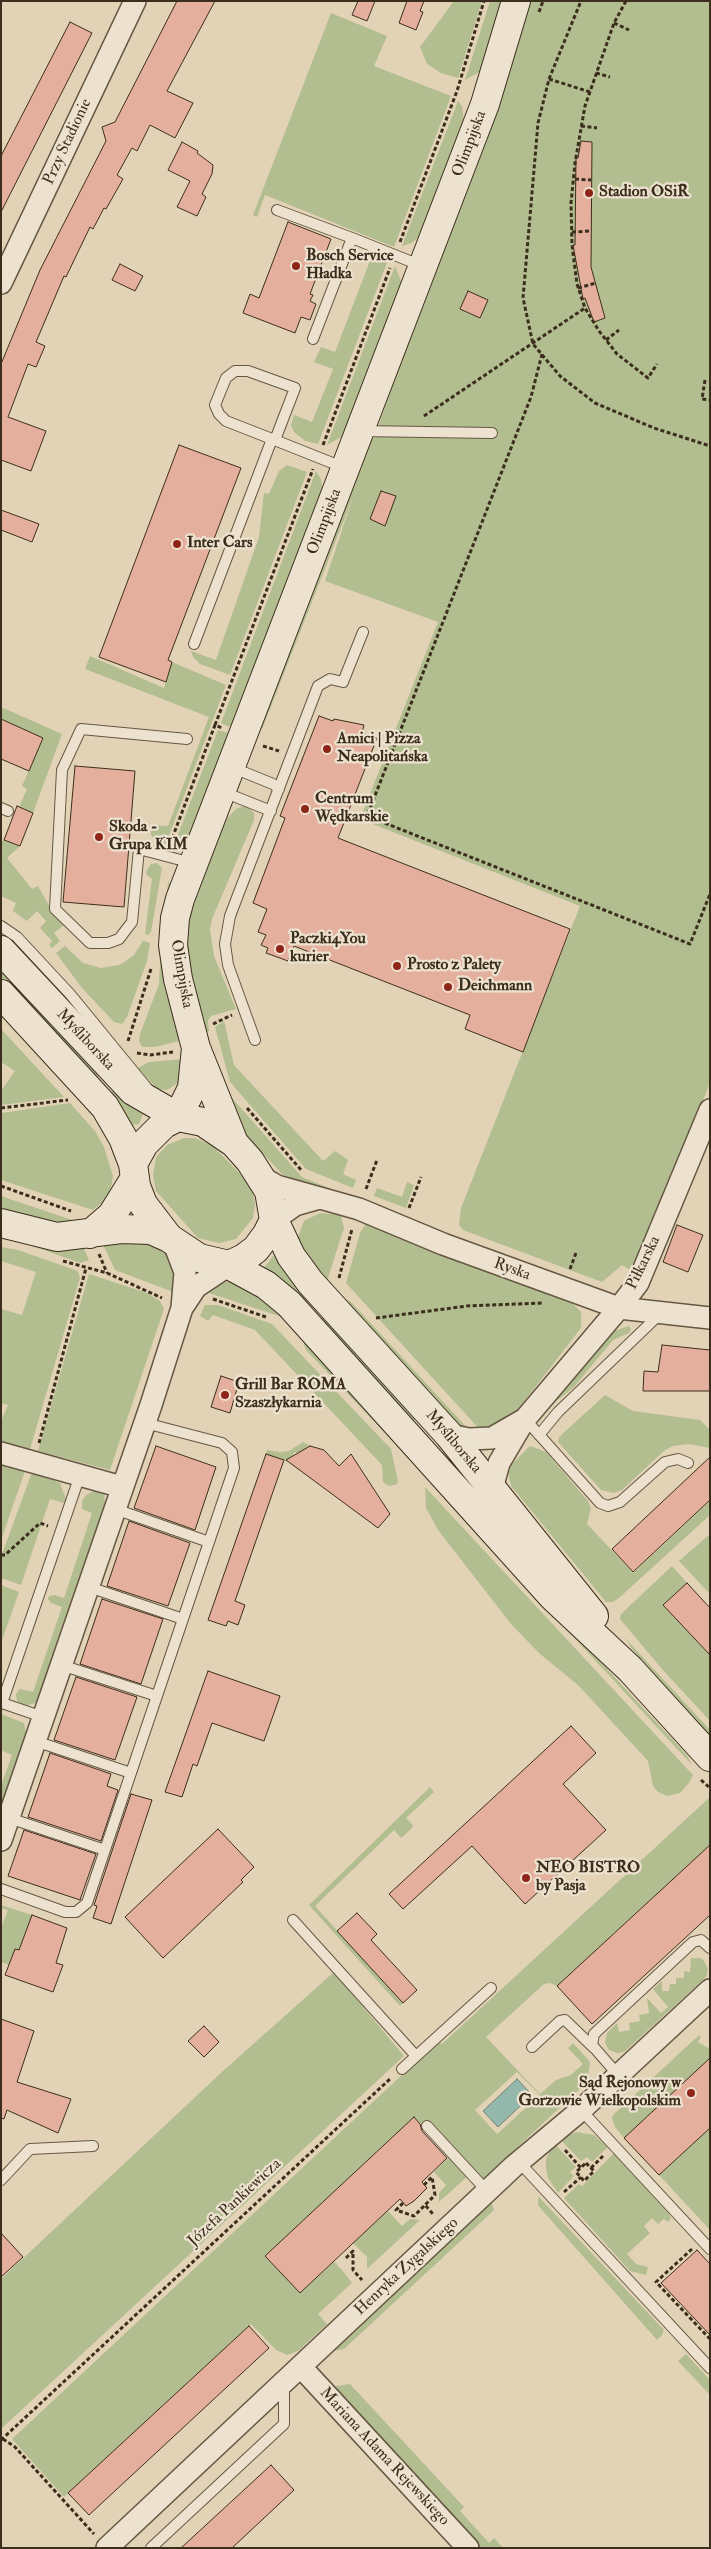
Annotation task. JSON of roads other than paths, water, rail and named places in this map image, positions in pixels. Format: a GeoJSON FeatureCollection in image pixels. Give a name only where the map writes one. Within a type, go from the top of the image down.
{"type":"FeatureCollection","features":[{"type":"Feature","properties":{"kind":"main road","name":"Olimpijska"},"geometry":{"type":"LineString","coordinates":[[234,1143],[204,1038],[178,979],[173,945],[176,918],[193,864],[233,777],[346,468],[485,104],[516,1]]}},
{"type":"Feature","properties":{"kind":"main road","name":"Myśliborska"},"geometry":{"type":"LineString","coordinates":[[1,950],[133,1091],[168,1112]]}},
{"type":"Feature","properties":{"kind":"main road","name":"Myśliborska"},"geometry":{"type":"LineString","coordinates":[[1,994],[105,1107],[122,1138],[134,1171]]}},
{"type":"Feature","properties":{"kind":"main road","name":"Olimpijska"},"geometry":{"type":"LineString","coordinates":[[168,1112],[192,1088],[204,1038]]}},
{"type":"Feature","properties":{"kind":"main road"},"geometry":{"type":"LineString","coordinates":[[1,1223],[57,1237],[90,1234],[121,1229],[151,1230],[171,1239],[199,1258],[229,1265],[244,1258],[256,1249],[274,1220],[269,1191],[260,1176],[234,1143],[203,1122],[168,1112],[164,1124],[150,1136],[112,1215],[90,1234]]}},
{"type":"Feature","properties":{"kind":"main road"},"geometry":{"type":"LineString","coordinates":[[134,1171],[143,1204],[171,1239]]}},
{"type":"Feature","properties":{"kind":"main road","name":"Myśliborska"},"geometry":{"type":"LineString","coordinates":[[274,1220],[291,1256],[310,1282],[449,1436],[597,1620],[630,1669]]}},
{"type":"Feature","properties":{"kind":"main road","name":"Myśliborska"},"geometry":{"type":"LineString","coordinates":[[229,1265],[254,1278],[284,1299],[552,1596],[630,1669],[710,1758]]}},
{"type":"Feature","properties":{"kind":"street","name":"Przy Stadionie"},"geometry":{"type":"LineString","coordinates":[[1,283],[136,1]]}},
{"type":"Feature","properties":{"kind":"street","name":"Piłkarska"},"geometry":{"type":"LineString","coordinates":[[492,1489],[500,1463],[532,1427],[638,1283],[710,1110]]}},
{"type":"Feature","properties":{"kind":"street","name":"Ryska"},"geometry":{"type":"LineString","coordinates":[[260,1176],[277,1186],[358,1209],[443,1244],[619,1308],[710,1318]]}},
{"type":"Feature","properties":{"kind":"street"},"geometry":{"type":"LineString","coordinates":[[274,1220],[295,1205],[320,1198]]}},
{"type":"Feature","properties":{"kind":"street"},"geometry":{"type":"LineString","coordinates":[[1,1840],[145,1423],[182,1308],[184,1272],[171,1239]]}},
{"type":"Feature","properties":{"kind":"street"},"geometry":{"type":"LineString","coordinates":[[182,1308],[196,1287],[229,1265]]}},
{"type":"Feature","properties":{"kind":"street","name":"Piłkarska"},"geometry":{"type":"LineString","coordinates":[[449,1436],[469,1439],[492,1438],[532,1427]]}},
{"type":"Feature","properties":{"kind":"street"},"geometry":{"type":"LineString","coordinates":[[1,1453],[122,1486]]}},
{"type":"Feature","properties":{"kind":"street","name":"Henryka Zygalskiego"},"geometry":{"type":"LineString","coordinates":[[103,2544],[284,2383],[487,2191],[581,2110],[710,1990]]}},
{"type":"Feature","properties":{"kind":"street","name":"Mariana Adama Rejewskiego"},"geometry":{"type":"LineString","coordinates":[[300,2367],[468,2548]]}},
{"type":"Feature","properties":{"kind":"lane"},"geometry":{"type":"LineString","coordinates":[[276,210],[423,266]]}},
{"type":"Feature","properties":{"kind":"lane"},"geometry":{"type":"LineString","coordinates":[[313,339],[352,238]]}},
{"type":"Feature","properties":{"kind":"lane"},"geometry":{"type":"LineString","coordinates":[[194,644],[274,440],[294,388],[248,371],[235,371],[226,378],[214,405],[226,421],[274,440],[346,468]]}},
{"type":"Feature","properties":{"kind":"lane"},"geometry":{"type":"LineString","coordinates":[[360,431],[492,433]]}},
{"type":"Feature","properties":{"kind":"lane"},"geometry":{"type":"LineString","coordinates":[[255,1040],[228,965],[225,944],[230,916],[237,891],[271,811],[318,686],[330,679],[343,682],[363,632]]}},
{"type":"Feature","properties":{"kind":"lane"},"geometry":{"type":"LineString","coordinates":[[187,740],[81,729],[62,770],[55,909],[90,943],[108,944],[119,940],[132,922],[139,849],[193,864]]}},
{"type":"Feature","properties":{"kind":"lane"},"geometry":{"type":"LineString","coordinates":[[233,777],[272,784],[279,789]]}},
{"type":"Feature","properties":{"kind":"lane"},"geometry":{"type":"LineString","coordinates":[[233,777],[271,811]]}},
{"type":"Feature","properties":{"kind":"lane"},"geometry":{"type":"LineString","coordinates":[[1,926],[17,937],[70,994],[110,1046],[168,1112]]}},
{"type":"Feature","properties":{"kind":"lane"},"geometry":{"type":"LineString","coordinates":[[662,1313],[558,1412],[532,1427],[600,1504],[608,1506],[618,1504],[665,1462],[678,1459],[688,1463]]}},
{"type":"Feature","properties":{"kind":"lane"},"geometry":{"type":"LineString","coordinates":[[1,1889],[65,1912],[76,1912],[89,1900],[234,1468],[232,1452],[222,1443],[145,1423]]}},
{"type":"Feature","properties":{"kind":"lane"},"geometry":{"type":"LineString","coordinates":[[43,1717],[2,1703],[80,1475]]}},
{"type":"Feature","properties":{"kind":"lane"},"geometry":{"type":"LineString","coordinates":[[115,1509],[209,1542]]}},
{"type":"Feature","properties":{"kind":"lane"},"geometry":{"type":"LineString","coordinates":[[89,1587],[183,1619]]}},
{"type":"Feature","properties":{"kind":"lane"},"geometry":{"type":"LineString","coordinates":[[61,1665],[157,1696]]}},
{"type":"Feature","properties":{"kind":"lane"},"geometry":{"type":"LineString","coordinates":[[35,1741],[131,1774]]}},
{"type":"Feature","properties":{"kind":"lane"},"geometry":{"type":"LineString","coordinates":[[9,1818],[105,1850]]}},
{"type":"Feature","properties":{"kind":"lane"},"geometry":{"type":"LineString","coordinates":[[293,1920],[416,2056]]}},
{"type":"Feature","properties":{"kind":"lane"},"geometry":{"type":"LineString","coordinates":[[594,2048],[591,2042],[594,2034],[693,1942],[701,1940],[710,1948]]}},
{"type":"Feature","properties":{"kind":"lane"},"geometry":{"type":"LineString","coordinates":[[402,2069],[491,1988]]}},
{"type":"Feature","properties":{"kind":"lane"},"geometry":{"type":"LineString","coordinates":[[532,2047],[560,2021],[565,2020],[570,2022],[618,2075]]}},
{"type":"Feature","properties":{"kind":"lane"},"geometry":{"type":"LineString","coordinates":[[581,2110],[710,2249]]}},
{"type":"Feature","properties":{"kind":"lane"},"geometry":{"type":"LineString","coordinates":[[427,2126],[487,2191]]}},
{"type":"Feature","properties":{"kind":"lane"},"geometry":{"type":"LineString","coordinates":[[1,2180],[30,2149],[93,2146]]}},
{"type":"Feature","properties":{"kind":"lane"},"geometry":{"type":"LineString","coordinates":[[519,2162],[710,2368]]}},
{"type":"Feature","properties":{"kind":"lane"},"geometry":{"type":"LineString","coordinates":[[151,2548],[284,2424],[284,2383]]}},
{"type":"Feature","properties":{"kind":"water"},"geometry":{"type":"Polygon","coordinates":[[[517,2079],[532,2095],[498,2127],[483,2111],[517,2079]]]}},
{"type":"Feature","properties":{"kind":"place","name":"Stadion OSiR"},"geometry":{"type":"Point","coordinates":[589,193]}},
{"type":"Feature","properties":{"kind":"place","name":"Bosch Service Hładka"},"geometry":{"type":"Point","coordinates":[296,266]}},
{"type":"Feature","properties":{"kind":"place","name":"Inter Cars"},"geometry":{"type":"Point","coordinates":[177,544]}},
{"type":"Feature","properties":{"kind":"place","name":"Amici | Pizza Neapolitańska"},"geometry":{"type":"Point","coordinates":[327,749]}},
{"type":"Feature","properties":{"kind":"place","name":"Centrum Wędkarskie"},"geometry":{"type":"Point","coordinates":[305,809]}},
{"type":"Feature","properties":{"kind":"place","name":"Skoda - Grupa KIM"},"geometry":{"type":"Point","coordinates":[99,837]}},
{"type":"Feature","properties":{"kind":"place","name":"Paczki4You kurier"},"geometry":{"type":"Point","coordinates":[280,949]}},
{"type":"Feature","properties":{"kind":"place","name":"Prosto z Palety"},"geometry":{"type":"Point","coordinates":[397,966]}},
{"type":"Feature","properties":{"kind":"place","name":"Deichmann"},"geometry":{"type":"Point","coordinates":[448,987]}},
{"type":"Feature","properties":{"kind":"place","name":"Grill Bar ROMA Szaszłykarnia"},"geometry":{"type":"Point","coordinates":[225,1395]}},
{"type":"Feature","properties":{"kind":"place","name":"NEO BISTRO by Pasja"},"geometry":{"type":"Point","coordinates":[526,1878]}},
{"type":"Feature","properties":{"kind":"place","name":"Sąd Rejonowy w Gorzowie Wielkopolskim"},"geometry":{"type":"Point","coordinates":[691,2093]}}]}
